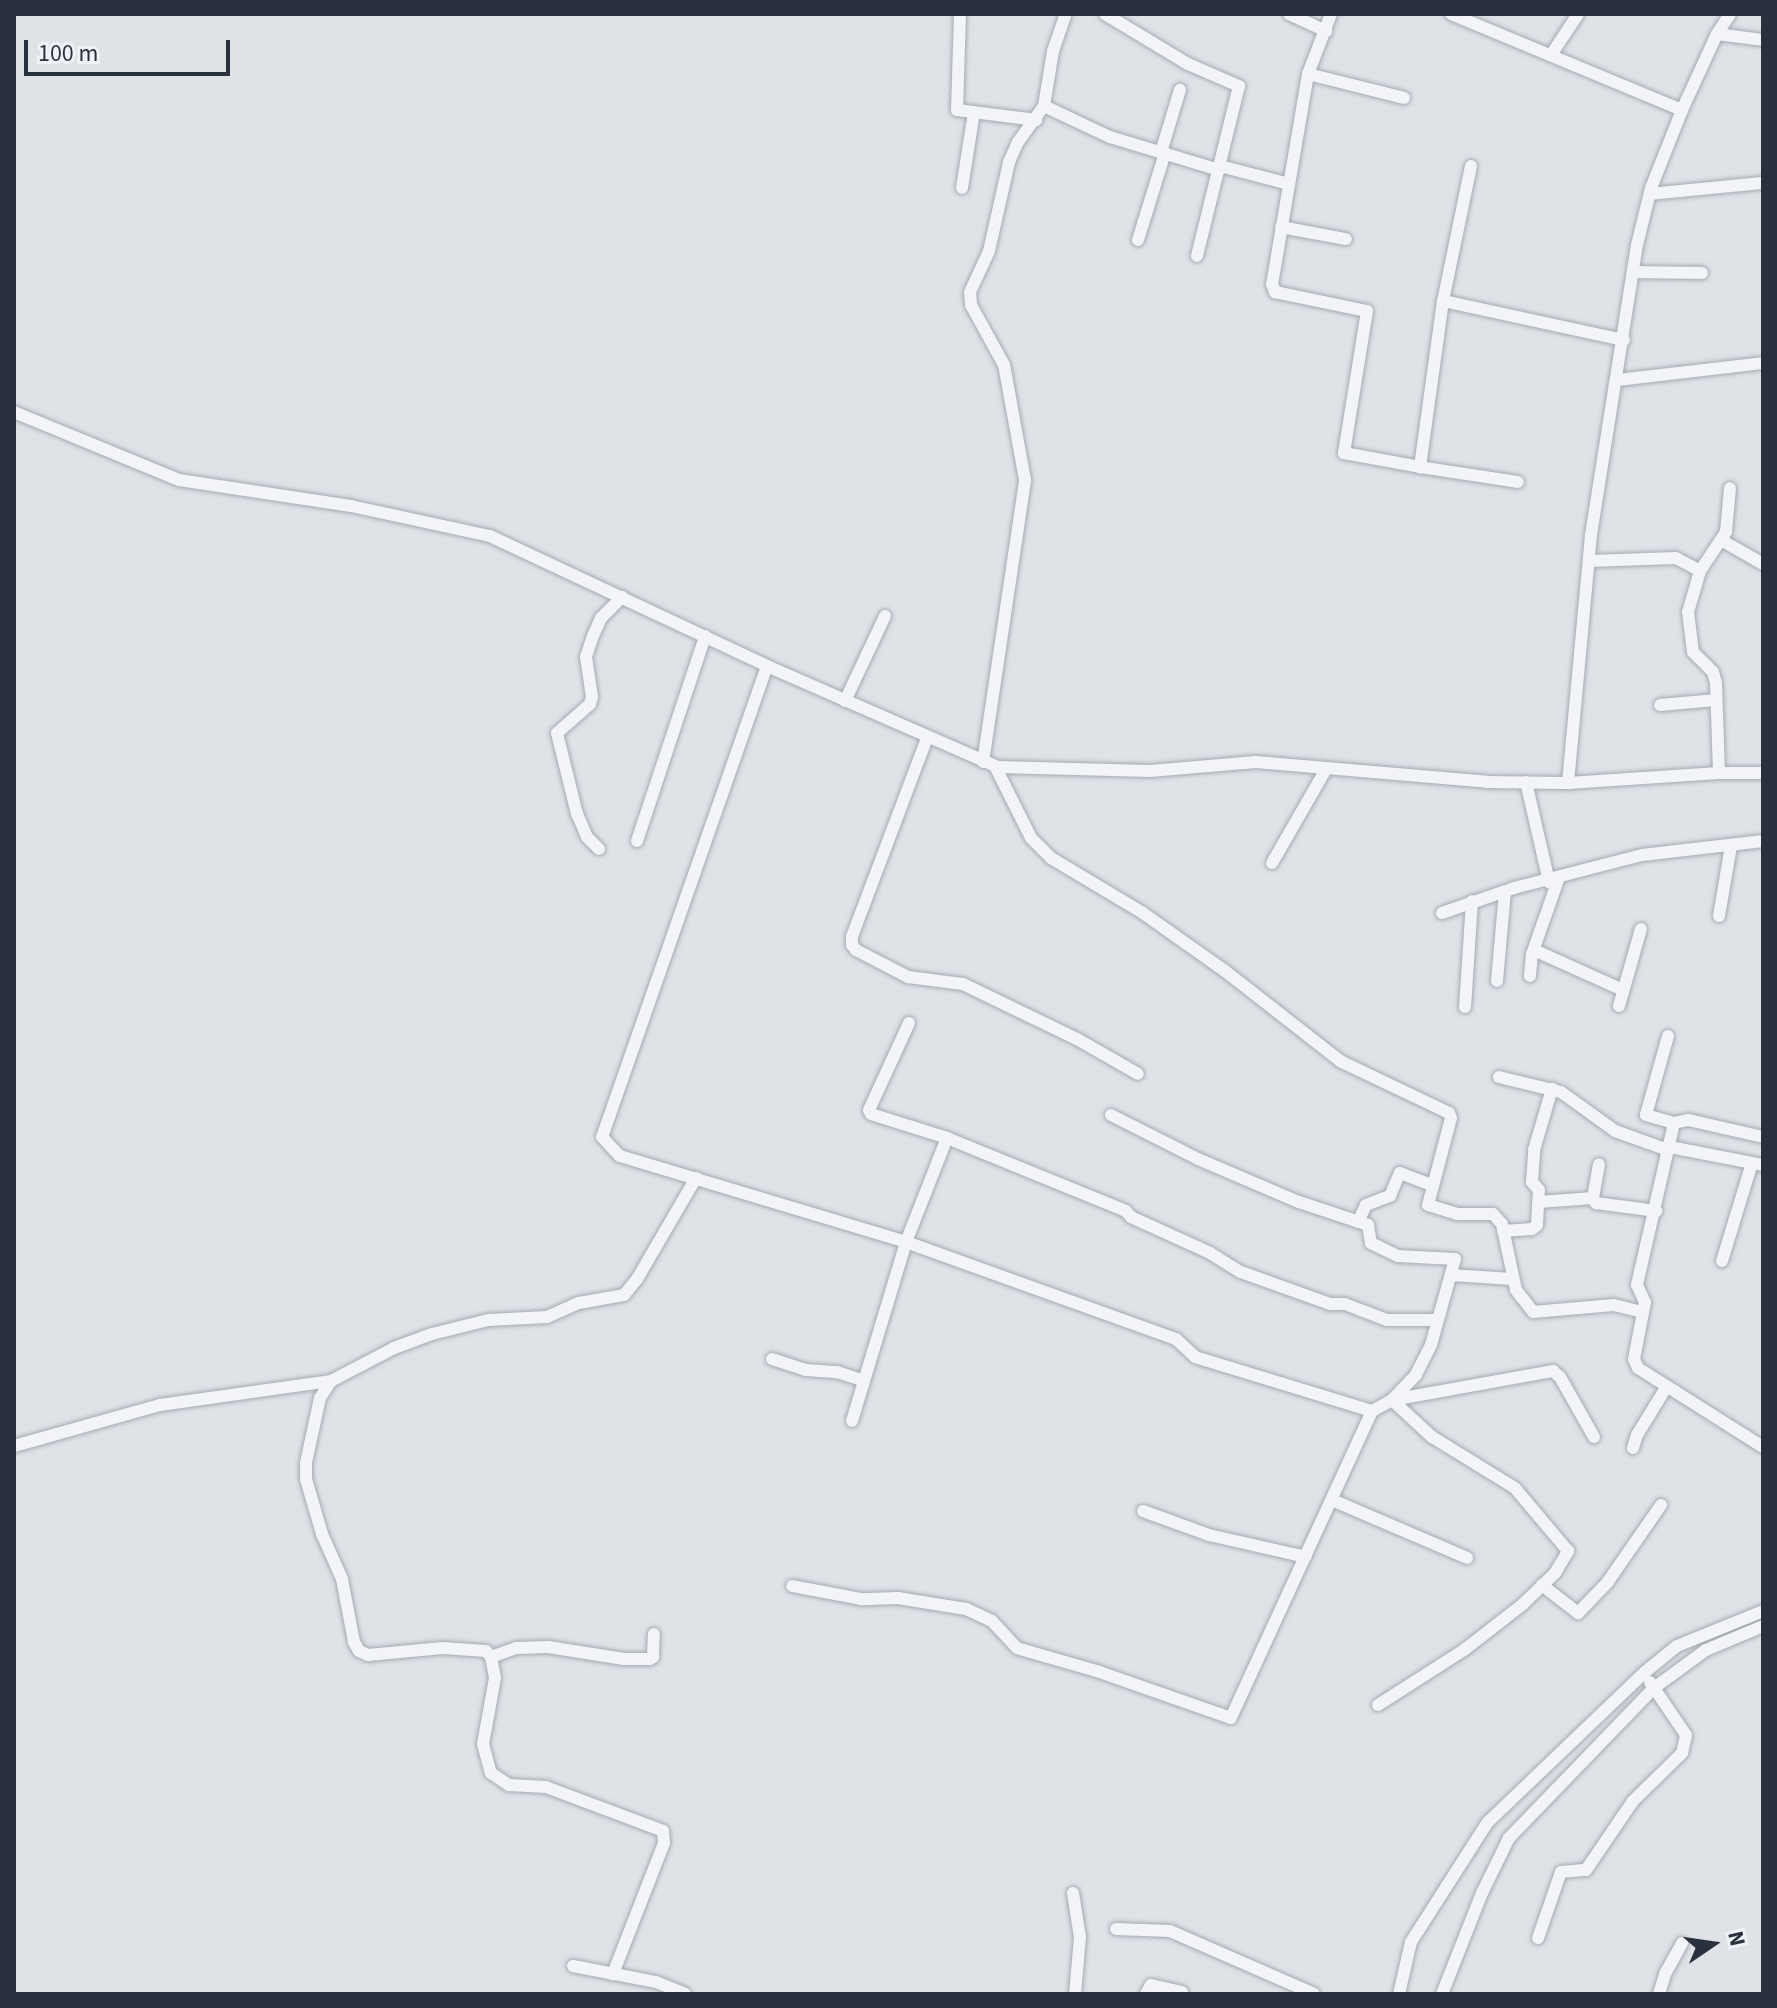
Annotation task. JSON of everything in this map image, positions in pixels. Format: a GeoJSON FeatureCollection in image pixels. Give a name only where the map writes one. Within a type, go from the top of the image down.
{"type":"FeatureCollection","features":[{"type":"Feature","properties":{"kind":"street"},"geometry":{"type":"LineString","coordinates":[[960,14],[957,110],[1036,120]]}},
{"type":"Feature","properties":{"kind":"street"},"geometry":{"type":"LineString","coordinates":[[1066,14],[1053,51],[1044,106],[1018,142],[1009,162],[989,251],[969,299],[1004,365],[1024,468],[1024,495],[1006,583],[989,764],[1031,838],[1051,858],[1143,913],[1225,971],[1340,1061],[1449,1113],[1451,1118],[1432,1185],[1430,1209],[1457,1214],[1493,1214],[1503,1231],[1512,1279],[1525,1305],[1533,1312],[1604,1305],[1643,1312]]}},
{"type":"Feature","properties":{"kind":"street"},"geometry":{"type":"LineString","coordinates":[[1105,14],[1188,64],[1239,86],[1197,256]]}},
{"type":"Feature","properties":{"kind":"street"},"geometry":{"type":"LineString","coordinates":[[1289,14],[1326,31]]}},
{"type":"Feature","properties":{"kind":"street"},"geometry":{"type":"LineString","coordinates":[[1331,14],[1308,74],[1273,275],[1275,292],[1365,308],[1368,314],[1344,453],[1518,482]]}},
{"type":"Feature","properties":{"kind":"street"},"geometry":{"type":"LineString","coordinates":[[1451,14],[1682,110]]}},
{"type":"Feature","properties":{"kind":"street"},"geometry":{"type":"LineString","coordinates":[[1488,28],[1493,14]]}},
{"type":"Feature","properties":{"kind":"street"},"geometry":{"type":"LineString","coordinates":[[1551,55],[1578,14]]}},
{"type":"Feature","properties":{"kind":"street"},"geometry":{"type":"LineString","coordinates":[[1568,783],[1590,561],[1633,272],[1650,194],[1682,110],[1717,34],[1730,14]]}},
{"type":"Feature","properties":{"kind":"street"},"geometry":{"type":"LineString","coordinates":[[1717,34],[1763,40]]}},
{"type":"Feature","properties":{"kind":"street"},"geometry":{"type":"LineString","coordinates":[[1308,74],[1404,98]]}},
{"type":"Feature","properties":{"kind":"street"},"geometry":{"type":"LineString","coordinates":[[1138,240],[1180,90]]}},
{"type":"Feature","properties":{"kind":"street"},"geometry":{"type":"LineString","coordinates":[[1044,106],[1079,125],[1163,152],[1289,184]]}},
{"type":"Feature","properties":{"kind":"street"},"geometry":{"type":"LineString","coordinates":[[962,188],[974,112]]}},
{"type":"Feature","properties":{"kind":"street"},"geometry":{"type":"LineString","coordinates":[[1420,467],[1443,301],[1471,166]]}},
{"type":"Feature","properties":{"kind":"street"},"geometry":{"type":"LineString","coordinates":[[1650,194],[1763,183]]}},
{"type":"Feature","properties":{"kind":"street"},"geometry":{"type":"LineString","coordinates":[[1281,227],[1346,239]]}},
{"type":"Feature","properties":{"kind":"street"},"geometry":{"type":"LineString","coordinates":[[1633,272],[1702,273]]}},
{"type":"Feature","properties":{"kind":"street"},"geometry":{"type":"LineString","coordinates":[[1443,301],[1624,340]]}},
{"type":"Feature","properties":{"kind":"street"},"geometry":{"type":"LineString","coordinates":[[1617,380],[1763,363]]}},
{"type":"Feature","properties":{"kind":"street"},"geometry":{"type":"LineString","coordinates":[[14,412],[179,480],[351,506],[490,536],[767,666],[989,764],[1150,771],[1256,762],[1414,779],[1568,783],[1763,773]]}},
{"type":"Feature","properties":{"kind":"street"},"geometry":{"type":"LineString","coordinates":[[1719,773],[1713,672],[1695,656],[1689,636],[1688,612],[1700,571],[1721,540],[1730,512],[1730,488]]}},
{"type":"Feature","properties":{"kind":"street"},"geometry":{"type":"LineString","coordinates":[[1721,540],[1763,564]]}},
{"type":"Feature","properties":{"kind":"street"},"geometry":{"type":"LineString","coordinates":[[1590,561],[1676,558],[1700,571]]}},
{"type":"Feature","properties":{"kind":"street"},"geometry":{"type":"LineString","coordinates":[[599,849],[587,837],[577,814],[557,733],[590,704],[592,697],[586,657],[601,618],[622,597]]}},
{"type":"Feature","properties":{"kind":"street"},"geometry":{"type":"LineString","coordinates":[[845,701],[885,616]]}},
{"type":"Feature","properties":{"kind":"street"},"geometry":{"type":"LineString","coordinates":[[637,841],[705,636]]}},
{"type":"Feature","properties":{"kind":"street"},"geometry":{"type":"LineString","coordinates":[[767,666],[602,1137],[620,1156],[906,1242],[1176,1339],[1195,1357],[1372,1411]]}},
{"type":"Feature","properties":{"kind":"street"},"geometry":{"type":"LineString","coordinates":[[1660,705],[1716,700]]}},
{"type":"Feature","properties":{"kind":"street"},"geometry":{"type":"LineString","coordinates":[[927,738],[852,936],[852,945],[908,977],[963,984],[1077,1039],[1138,1074]]}},
{"type":"Feature","properties":{"kind":"street"},"geometry":{"type":"LineString","coordinates":[[1272,863],[1326,769]]}},
{"type":"Feature","properties":{"kind":"street"},"geometry":{"type":"LineString","coordinates":[[1526,782],[1554,881],[1534,950],[1530,976]]}},
{"type":"Feature","properties":{"kind":"street"},"geometry":{"type":"LineString","coordinates":[[1442,913],[1505,891],[1554,881],[1642,855],[1763,841]]}},
{"type":"Feature","properties":{"kind":"street"},"geometry":{"type":"LineString","coordinates":[[1719,916],[1731,846]]}},
{"type":"Feature","properties":{"kind":"street"},"geometry":{"type":"LineString","coordinates":[[1497,981],[1505,891]]}},
{"type":"Feature","properties":{"kind":"street"},"geometry":{"type":"LineString","coordinates":[[1465,1007],[1472,901]]}},
{"type":"Feature","properties":{"kind":"street"},"geometry":{"type":"LineString","coordinates":[[1619,1006],[1641,929]]}},
{"type":"Feature","properties":{"kind":"street"},"geometry":{"type":"LineString","coordinates":[[1534,950],[1623,990]]}},
{"type":"Feature","properties":{"kind":"street"},"geometry":{"type":"LineString","coordinates":[[909,1023],[869,1110],[871,1114],[947,1138],[1126,1211],[1131,1217],[1210,1253],[1241,1272],[1330,1304],[1345,1304],[1387,1320],[1437,1320]]}},
{"type":"Feature","properties":{"kind":"street"},"geometry":{"type":"LineString","coordinates":[[1668,1036],[1646,1115],[1674,1124],[1688,1120],[1754,1138],[1753,1163],[1722,1261]]}},
{"type":"Feature","properties":{"kind":"street"},"geometry":{"type":"LineString","coordinates":[[1499,1077],[1552,1089],[1580,1102],[1615,1131],[1669,1147],[1709,1152],[1753,1163]]}},
{"type":"Feature","properties":{"kind":"street"},"geometry":{"type":"LineString","coordinates":[[1503,1231],[1536,1227],[1539,1190],[1532,1182],[1534,1150],[1552,1089]]}},
{"type":"Feature","properties":{"kind":"street"},"geometry":{"type":"LineString","coordinates":[[792,1586],[861,1599],[898,1598],[966,1609],[992,1621],[1017,1648],[1100,1672],[1231,1718],[1372,1411],[1392,1400],[1416,1375],[1431,1345],[1455,1259],[1398,1256],[1371,1243],[1368,1225],[1198,1159],[1111,1115]]}},
{"type":"Feature","properties":{"kind":"street"},"geometry":{"type":"LineString","coordinates":[[1674,1124],[1637,1285],[1645,1302],[1634,1359],[1638,1368],[1763,1447]]}},
{"type":"Feature","properties":{"kind":"street"},"geometry":{"type":"LineString","coordinates":[[852,1421],[906,1242],[947,1138]]}},
{"type":"Feature","properties":{"kind":"street"},"geometry":{"type":"LineString","coordinates":[[1599,1165],[1593,1198],[1596,1203],[1656,1211]]}},
{"type":"Feature","properties":{"kind":"street"},"geometry":{"type":"LineString","coordinates":[[1358,1222],[1366,1205],[1390,1196],[1400,1173],[1432,1185]]}},
{"type":"Feature","properties":{"kind":"street"},"geometry":{"type":"LineString","coordinates":[[14,1446],[160,1405],[331,1381],[394,1348],[432,1334],[488,1320],[547,1317],[579,1303],[624,1295],[637,1279],[696,1178]]}},
{"type":"Feature","properties":{"kind":"street"},"geometry":{"type":"LineString","coordinates":[[1539,1202],[1593,1198]]}},
{"type":"Feature","properties":{"kind":"street"},"geometry":{"type":"LineString","coordinates":[[1451,1275],[1512,1279]]}},
{"type":"Feature","properties":{"kind":"street"},"geometry":{"type":"LineString","coordinates":[[772,1359],[806,1370],[837,1372],[864,1381]]}},
{"type":"Feature","properties":{"kind":"street"},"geometry":{"type":"LineString","coordinates":[[1392,1400],[1553,1371],[1560,1377],[1594,1437]]}},
{"type":"Feature","properties":{"kind":"street"},"geometry":{"type":"LineString","coordinates":[[331,1381],[317,1410],[306,1463],[306,1479],[322,1534],[342,1579],[354,1642],[359,1651],[368,1655],[479,1648],[491,1657],[495,1678],[483,1744],[491,1773],[509,1785],[546,1787],[663,1831],[664,1843],[613,1974]]}},
{"type":"Feature","properties":{"kind":"street"},"geometry":{"type":"LineString","coordinates":[[1633,1448],[1637,1435],[1667,1386]]}},
{"type":"Feature","properties":{"kind":"street"},"geometry":{"type":"LineString","coordinates":[[1378,1705],[1464,1650],[1555,1573],[1569,1547],[1515,1488],[1432,1437],[1392,1400]]}},
{"type":"Feature","properties":{"kind":"street"},"geometry":{"type":"LineString","coordinates":[[1332,1500],[1467,1558]]}},
{"type":"Feature","properties":{"kind":"street"},"geometry":{"type":"LineString","coordinates":[[1542,1585],[1578,1613],[1607,1583],[1661,1505]]}},
{"type":"Feature","properties":{"kind":"street"},"geometry":{"type":"LineString","coordinates":[[1143,1511],[1209,1535],[1306,1557]]}},
{"type":"Feature","properties":{"kind":"street"},"geometry":{"type":"LineString","coordinates":[[1399,1994],[1411,1942],[1487,1823],[1650,1680],[1752,1625],[1763,1611]]}},
{"type":"Feature","properties":{"kind":"street"},"geometry":{"type":"LineString","coordinates":[[1442,1994],[1482,1893],[1509,1838],[1593,1747],[1677,1646],[1752,1625]]}},
{"type":"Feature","properties":{"kind":"street"},"geometry":{"type":"LineString","coordinates":[[491,1657],[516,1648],[548,1647],[624,1659],[650,1659],[653,1657],[654,1634]]}},
{"type":"Feature","properties":{"kind":"street"},"geometry":{"type":"LineString","coordinates":[[1538,1938],[1561,1872],[1586,1870],[1633,1801],[1682,1753],[1686,1735],[1650,1680]]}},
{"type":"Feature","properties":{"kind":"street"},"geometry":{"type":"LineString","coordinates":[[1073,1893],[1080,1937],[1075,1994]]}},
{"type":"Feature","properties":{"kind":"street"},"geometry":{"type":"LineString","coordinates":[[1116,1929],[1170,1931],[1314,1994]]}},
{"type":"Feature","properties":{"kind":"street"},"geometry":{"type":"LineString","coordinates":[[1659,1994],[1682,1943]]}},
{"type":"Feature","properties":{"kind":"street"},"geometry":{"type":"LineString","coordinates":[[573,1966],[656,1982],[685,1994]]}},
{"type":"Feature","properties":{"kind":"street"},"geometry":{"type":"LineString","coordinates":[[1146,1994],[1151,1985],[1182,1992]]}}]}
